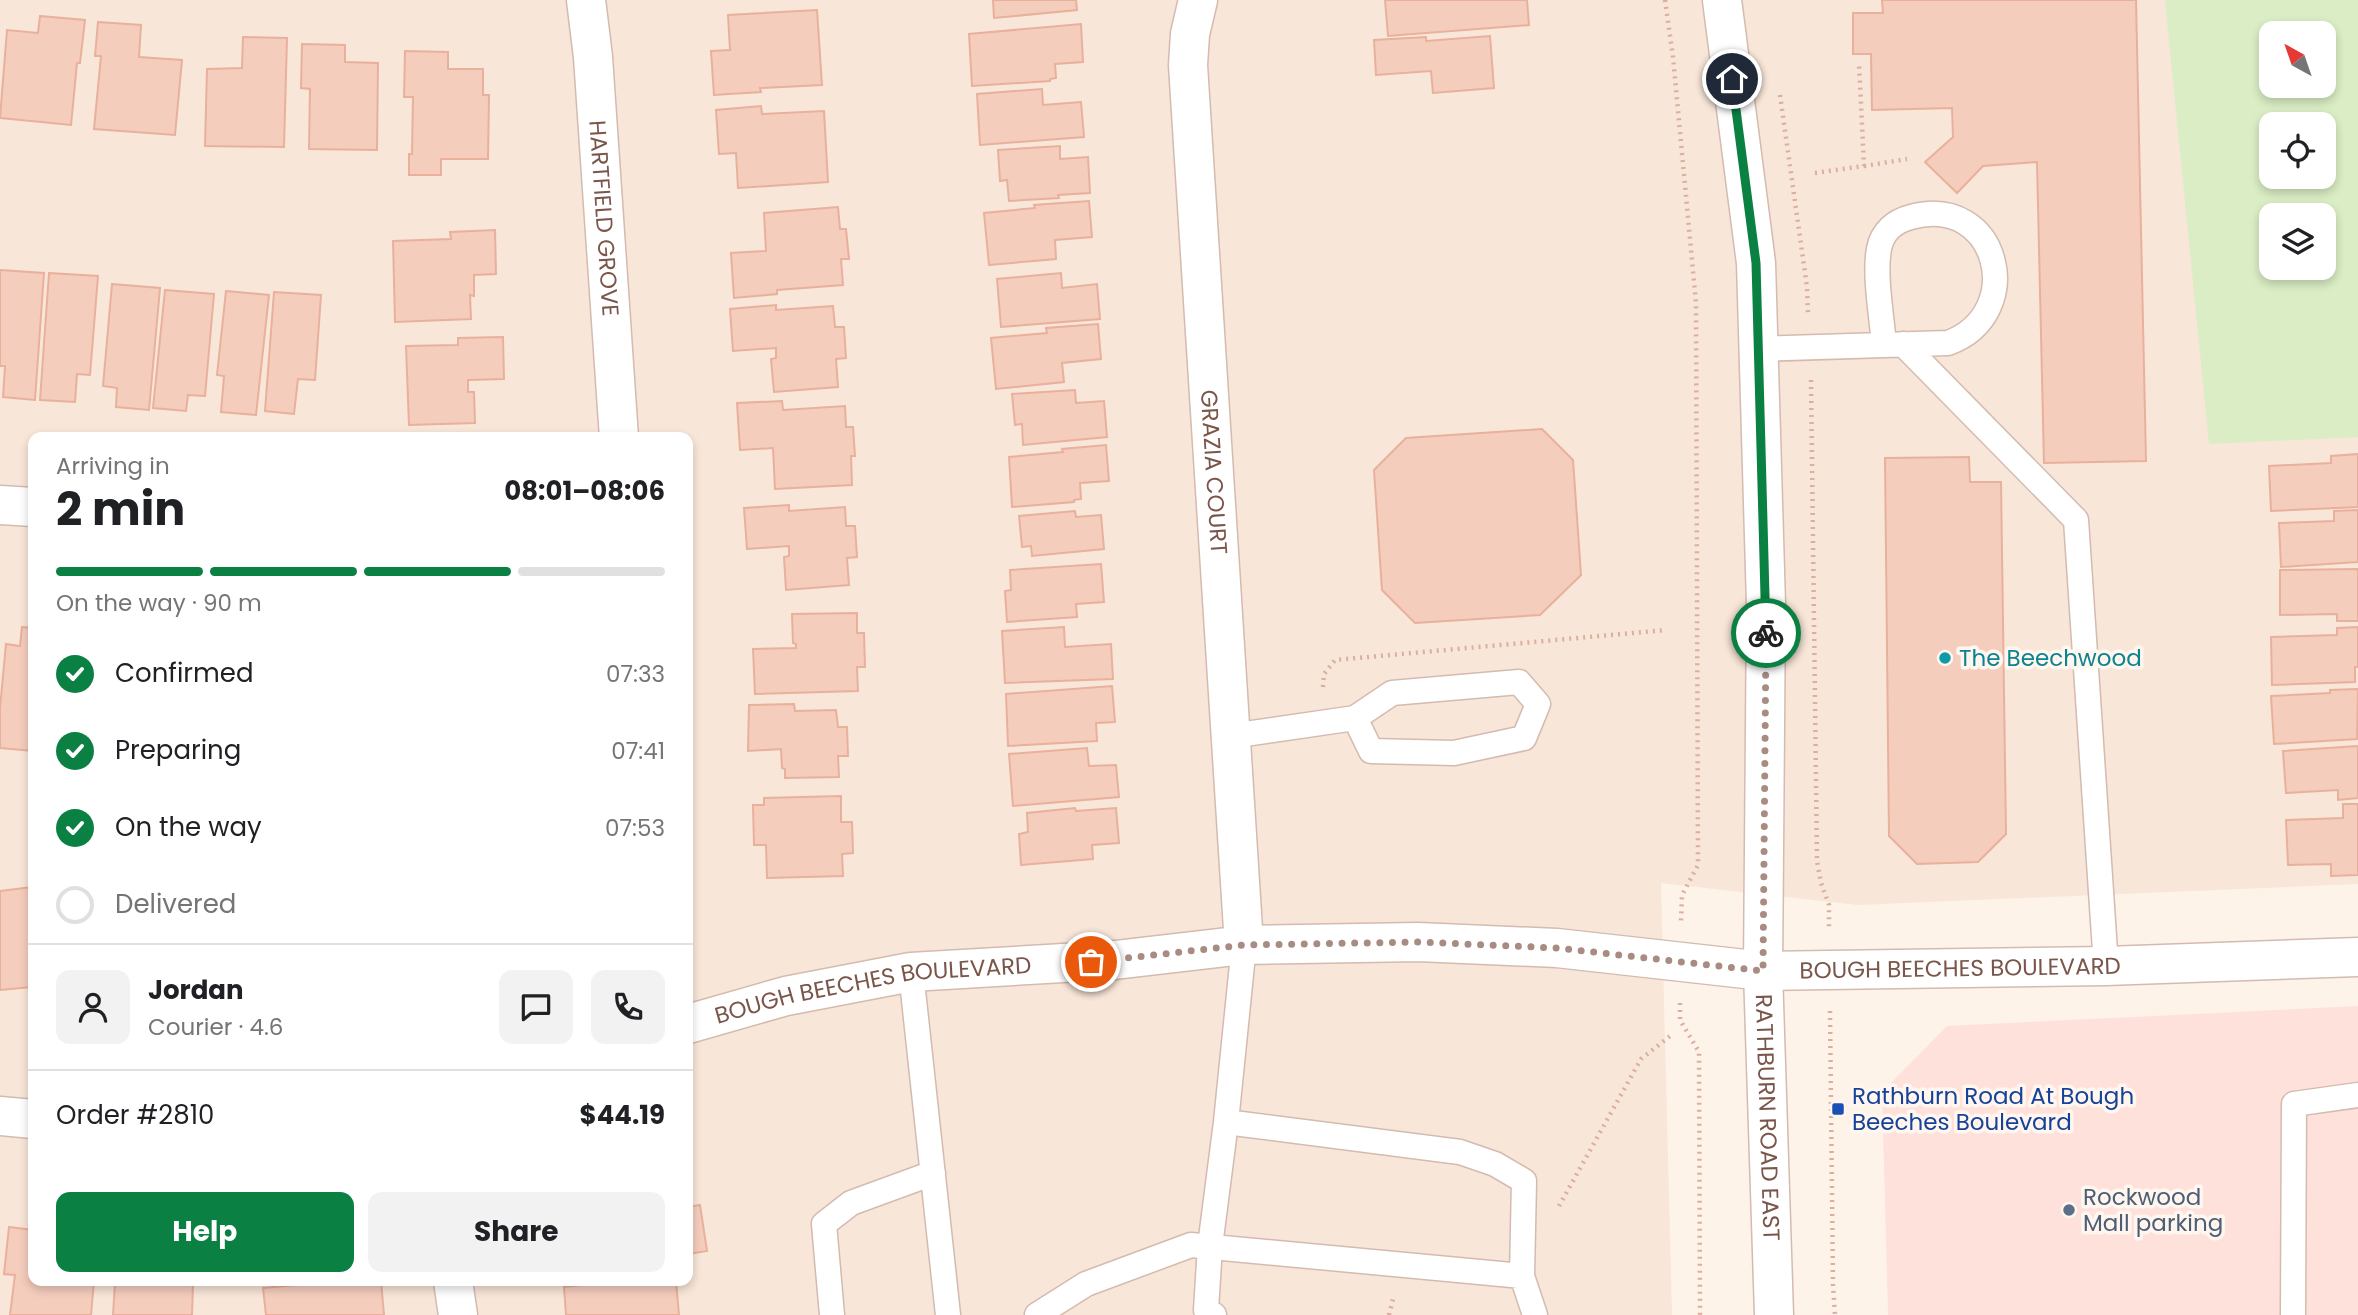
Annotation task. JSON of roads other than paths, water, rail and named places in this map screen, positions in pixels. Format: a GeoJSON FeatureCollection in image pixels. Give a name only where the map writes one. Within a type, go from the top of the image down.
{"type":"FeatureCollection","features":[{"type":"Feature","properties":{"kind":"street","name":"HARTFIELD GROVE"},"geometry":{"type":"LineString","coordinates":[[586,0],[593,57],[619,432]]}},
{"type":"Feature","properties":{"kind":"street","name":"GRAZIA COURT"},"geometry":{"type":"LineString","coordinates":[[1198,0],[1190,34],[1188,65],[1244,945]]}},
{"type":"Feature","properties":{"kind":"street","name":"RATHBURN ROAD EAST"},"geometry":{"type":"LineString","coordinates":[[1722,0],[1756,263],[1766,605],[1763,971],[1774,1315]]}},
{"type":"Feature","properties":{"kind":"street"},"geometry":{"type":"LineString","coordinates":[[0,505],[28,508]]}},
{"type":"Feature","properties":{"kind":"street","name":"BOUGH BEECHES BOULEVARD"},"geometry":{"type":"LineString","coordinates":[[693,1023],[786,996],[911,972],[1115,960],[1244,945],[1418,942],[1557,948],[1763,971],[2106,966],[2358,957]]}},
{"type":"Feature","properties":{"kind":"street"},"geometry":{"type":"LineString","coordinates":[[0,1116],[28,1119]]}},
{"type":"Feature","properties":{"kind":"street"},"geometry":{"type":"LineString","coordinates":[[454,1286],[458,1315]]}},
{"type":"Feature","properties":{"kind":"lane"},"geometry":{"type":"LineString","coordinates":[[1758,349],[1894,345],[1948,343],[1971,331],[1983,318],[1993,294],[1995,269],[1987,244],[1970,225],[1947,214],[1930,212],[1898,221],[1886,232],[1879,247],[1878,262],[1894,345],[2076,520],[2106,966]]}},
{"type":"Feature","properties":{"kind":"lane"},"geometry":{"type":"LineString","coordinates":[[1231,736],[1355,718],[1392,693],[1519,682],[1538,704],[1524,738],[1454,753],[1371,751],[1355,718]]}},
{"type":"Feature","properties":{"kind":"lane"},"geometry":{"type":"LineString","coordinates":[[1214,1315],[1206,1310],[1210,1246],[1244,945]]}},
{"type":"Feature","properties":{"kind":"lane"},"geometry":{"type":"LineString","coordinates":[[911,972],[948,1315]]}},
{"type":"Feature","properties":{"kind":"lane"},"geometry":{"type":"LineString","coordinates":[[2293,1315],[2294,1104],[2358,1095]]}},
{"type":"Feature","properties":{"kind":"lane"},"geometry":{"type":"LineString","coordinates":[[1226,1122],[1460,1152],[1495,1164],[1524,1181],[1522,1276],[1535,1315]]}},
{"type":"Feature","properties":{"kind":"lane"},"geometry":{"type":"LineString","coordinates":[[832,1315],[824,1224],[851,1203],[933,1172]]}},
{"type":"Feature","properties":{"kind":"lane"},"geometry":{"type":"LineString","coordinates":[[1038,1315],[1086,1284],[1191,1245],[1522,1276]]}},
{"type":"Feature","properties":{"kind":"place","name":"The Beechwood"},"geometry":{"type":"Point","coordinates":[1945,658]}},
{"type":"Feature","properties":{"kind":"place","name":"Rathburn Road At Bough Beeches Boulevard"},"geometry":{"type":"Point","coordinates":[1838,1109]}},
{"type":"Feature","properties":{"kind":"place","name":"Rockwood Mall parking"},"geometry":{"type":"Point","coordinates":[2069,1210]}}]}
